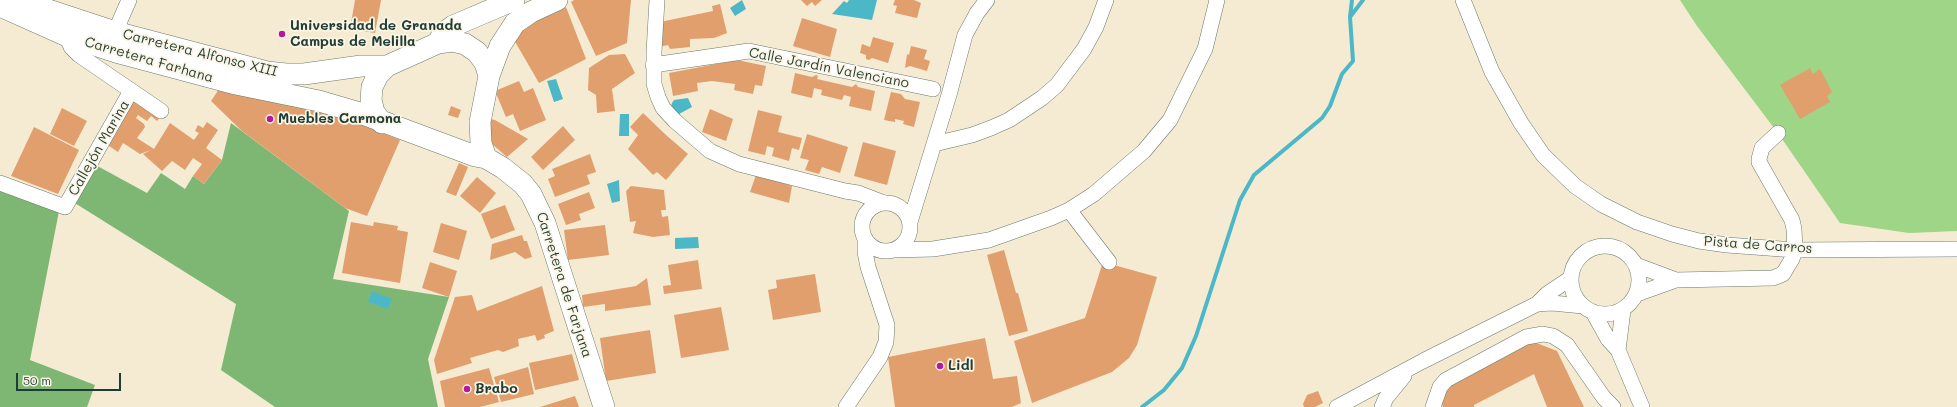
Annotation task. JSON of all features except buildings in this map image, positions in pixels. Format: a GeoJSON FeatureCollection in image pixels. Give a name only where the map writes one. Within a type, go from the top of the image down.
{"type":"FeatureCollection","features":[{"type":"Feature","properties":{"kind":"main road","name":"Carretera Alfonso XIII"},"geometry":{"type":"LineString","coordinates":[[18,0],[115,32],[267,72],[298,74],[361,66],[387,66]]}},
{"type":"Feature","properties":{"kind":"main road"},"geometry":{"type":"LineString","coordinates":[[438,43],[443,33],[453,26],[514,0]]}},
{"type":"Feature","properties":{"kind":"main road"},"geometry":{"type":"LineString","coordinates":[[486,158],[481,142],[480,122],[489,76],[500,46],[515,23],[531,12],[557,0]]}},
{"type":"Feature","properties":{"kind":"main road","name":"Carretera Alfonso XIII"},"geometry":{"type":"LineString","coordinates":[[0,5],[20,9],[118,42],[250,78],[304,83],[336,81],[348,76]]}},
{"type":"Feature","properties":{"kind":"main road","name":"Carretera Farhana"},"geometry":{"type":"LineString","coordinates":[[0,5],[67,36],[116,52],[236,84],[303,97],[353,111],[382,123]]}},
{"type":"Feature","properties":{"kind":"main road"},"geometry":{"type":"LineString","coordinates":[[480,122],[464,137],[443,144],[382,123],[374,112],[371,100],[372,87],[378,76],[387,66],[438,43],[452,41],[465,44],[477,52],[485,63],[489,76]]}},
{"type":"Feature","properties":{"kind":"main road","name":"Carretera de Farjana"},"geometry":{"type":"LineString","coordinates":[[443,144],[486,158],[513,176],[523,184],[531,194],[545,223],[604,407]]}},
{"type":"Feature","properties":{"kind":"street"},"geometry":{"type":"LineString","coordinates":[[115,32],[129,0]]}},
{"type":"Feature","properties":{"kind":"street"},"geometry":{"type":"LineString","coordinates":[[657,0],[653,65],[654,84],[658,97],[663,108],[710,151],[739,164],[872,197],[884,203],[893,204],[901,208],[907,214],[910,227],[930,243],[952,246]]}},
{"type":"Feature","properties":{"kind":"street"},"geometry":{"type":"LineString","coordinates":[[873,280],[879,259],[890,250],[904,243],[910,227],[965,35],[970,23],[987,0]]}},
{"type":"Feature","properties":{"kind":"street"},"geometry":{"type":"LineString","coordinates":[[934,144],[972,135],[991,128],[1014,116],[1042,98],[1057,84],[1084,49],[1096,27],[1106,0]]}},
{"type":"Feature","properties":{"kind":"street"},"geometry":{"type":"LineString","coordinates":[[865,238],[878,249],[913,250],[952,246],[1007,234],[1069,210],[1094,194],[1144,152],[1170,120],[1205,49],[1217,0]]}},
{"type":"Feature","properties":{"kind":"street","name":"Pista de Carros"},"geometry":{"type":"LineString","coordinates":[[1463,0],[1492,72],[1521,123],[1543,155],[1575,186],[1601,204],[1637,222],[1672,234],[1700,241],[1727,245],[1795,250],[1957,250]]}},
{"type":"Feature","properties":{"kind":"street","name":"Callejón Marina"},"geometry":{"type":"LineString","coordinates":[[67,36],[75,52],[161,111]]}},
{"type":"Feature","properties":{"kind":"street","name":"Calle Jardín Valenciano"},"geometry":{"type":"LineString","coordinates":[[653,65],[749,51],[934,89]]}},
{"type":"Feature","properties":{"kind":"street","name":"Callejón Marina"},"geometry":{"type":"LineString","coordinates":[[0,183],[65,207],[131,91]]}},
{"type":"Feature","properties":{"kind":"street"},"geometry":{"type":"LineString","coordinates":[[1637,294],[1676,280],[1773,278],[1783,274],[1788,268],[1795,250],[1795,235],[1792,220],[1759,162],[1762,148],[1778,133]]}},
{"type":"Feature","properties":{"kind":"street"},"geometry":{"type":"LineString","coordinates":[[845,191],[858,202],[864,218]]}},
{"type":"Feature","properties":{"kind":"street"},"geometry":{"type":"LineString","coordinates":[[846,407],[880,357],[886,342],[887,325],[868,267],[865,238],[862,228],[864,218],[869,210],[876,205],[884,203]]}},
{"type":"Feature","properties":{"kind":"street"},"geometry":{"type":"LineString","coordinates":[[1069,210],[1109,262]]}},
{"type":"Feature","properties":{"kind":"street"},"geometry":{"type":"LineString","coordinates":[[1537,304],[1552,303],[1588,309],[1608,314],[1622,310],[1634,300],[1637,294],[1640,279],[1636,265],[1628,255],[1617,248],[1598,247],[1587,252],[1578,260],[1571,278],[1574,294],[1588,309],[1608,339],[1618,350],[1642,407]]}},
{"type":"Feature","properties":{"kind":"street"},"geometry":{"type":"LineString","coordinates":[[1636,265],[1676,280]]}},
{"type":"Feature","properties":{"kind":"street"},"geometry":{"type":"LineString","coordinates":[[1337,407],[1537,304],[1547,294],[1571,278]]}},
{"type":"Feature","properties":{"kind":"street"},"geometry":{"type":"LineString","coordinates":[[1618,350],[1622,310]]}},
{"type":"Feature","properties":{"kind":"street"},"geometry":{"type":"LineString","coordinates":[[1433,407],[1440,387],[1446,380],[1526,337],[1535,334],[1553,336],[1567,345],[1604,398],[1613,407]]}},
{"type":"Feature","properties":{"kind":"street"},"geometry":{"type":"LineString","coordinates":[[1382,407],[1397,383],[1413,368]]}},
{"type":"Feature","properties":{"kind":"street"},"geometry":{"type":"LineString","coordinates":[[1370,390],[1380,396],[1382,407]]}},
{"type":"Feature","properties":{"kind":"green space"},"geometry":{"type":"Polygon","coordinates":[[[1680,0],[1957,0],[1957,231],[1909,233],[1840,223],[1780,136],[1697,26],[1680,0]]]}},
{"type":"Feature","properties":{"kind":"green space"},"geometry":{"type":"Polygon","coordinates":[[[231,123],[349,211],[333,279],[449,297],[428,359],[438,407],[275,407],[221,370],[236,304],[70,200],[90,162],[147,193],[161,173],[185,189],[193,176],[204,184],[222,160],[231,123]]]}},
{"type":"Feature","properties":{"kind":"green space"},"geometry":{"type":"Polygon","coordinates":[[[0,189],[60,206],[30,360],[95,385],[87,407],[0,407],[0,189]]]}},
{"type":"Feature","properties":{"kind":"water"},"geometry":{"type":"Polygon","coordinates":[[[742,0],[746,9],[735,16],[730,8],[742,0]]]}},
{"type":"Feature","properties":{"kind":"water"},"geometry":{"type":"Polygon","coordinates":[[[849,0],[877,0],[872,20],[832,14],[844,1],[847,3],[849,0]]]}},
{"type":"Feature","properties":{"kind":"water"},"geometry":{"type":"Polygon","coordinates":[[[556,79],[563,99],[554,102],[547,81],[556,79]]]}},
{"type":"Feature","properties":{"kind":"water"},"geometry":{"type":"Polygon","coordinates":[[[688,98],[692,107],[679,114],[671,107],[674,100],[688,98]]]}},
{"type":"Feature","properties":{"kind":"water"},"geometry":{"type":"Polygon","coordinates":[[[620,114],[629,114],[629,136],[619,136],[620,114]]]}},
{"type":"Feature","properties":{"kind":"water"},"geometry":{"type":"Polygon","coordinates":[[[619,180],[620,201],[612,203],[607,184],[619,180]]]}},
{"type":"Feature","properties":{"kind":"water"},"geometry":{"type":"Polygon","coordinates":[[[698,237],[699,248],[675,249],[675,238],[698,237]]]}},
{"type":"Feature","properties":{"kind":"water"},"geometry":{"type":"Polygon","coordinates":[[[372,291],[392,299],[388,309],[368,302],[372,291]]]}},
{"type":"Feature","properties":{"kind":"waterway"},"geometry":{"type":"LineString","coordinates":[[1142,407],[1164,390],[1182,368],[1196,336],[1240,200],[1254,175],[1322,118],[1330,106],[1342,74],[1353,61],[1350,17],[1352,0]]}},
{"type":"Feature","properties":{"kind":"waterway"},"geometry":{"type":"LineString","coordinates":[[1350,17],[1363,0]]}},
{"type":"Feature","properties":{"kind":"place","name":"Universidad de Granada Campus de Melilla"},"geometry":{"type":"Point","coordinates":[282,34]}},
{"type":"Feature","properties":{"kind":"place","name":"Muebles Carmona"},"geometry":{"type":"Point","coordinates":[270,119]}},
{"type":"Feature","properties":{"kind":"place","name":"Lidl"},"geometry":{"type":"Point","coordinates":[940,366]}},
{"type":"Feature","properties":{"kind":"place","name":"Brabo"},"geometry":{"type":"Point","coordinates":[467,389]}}]}
